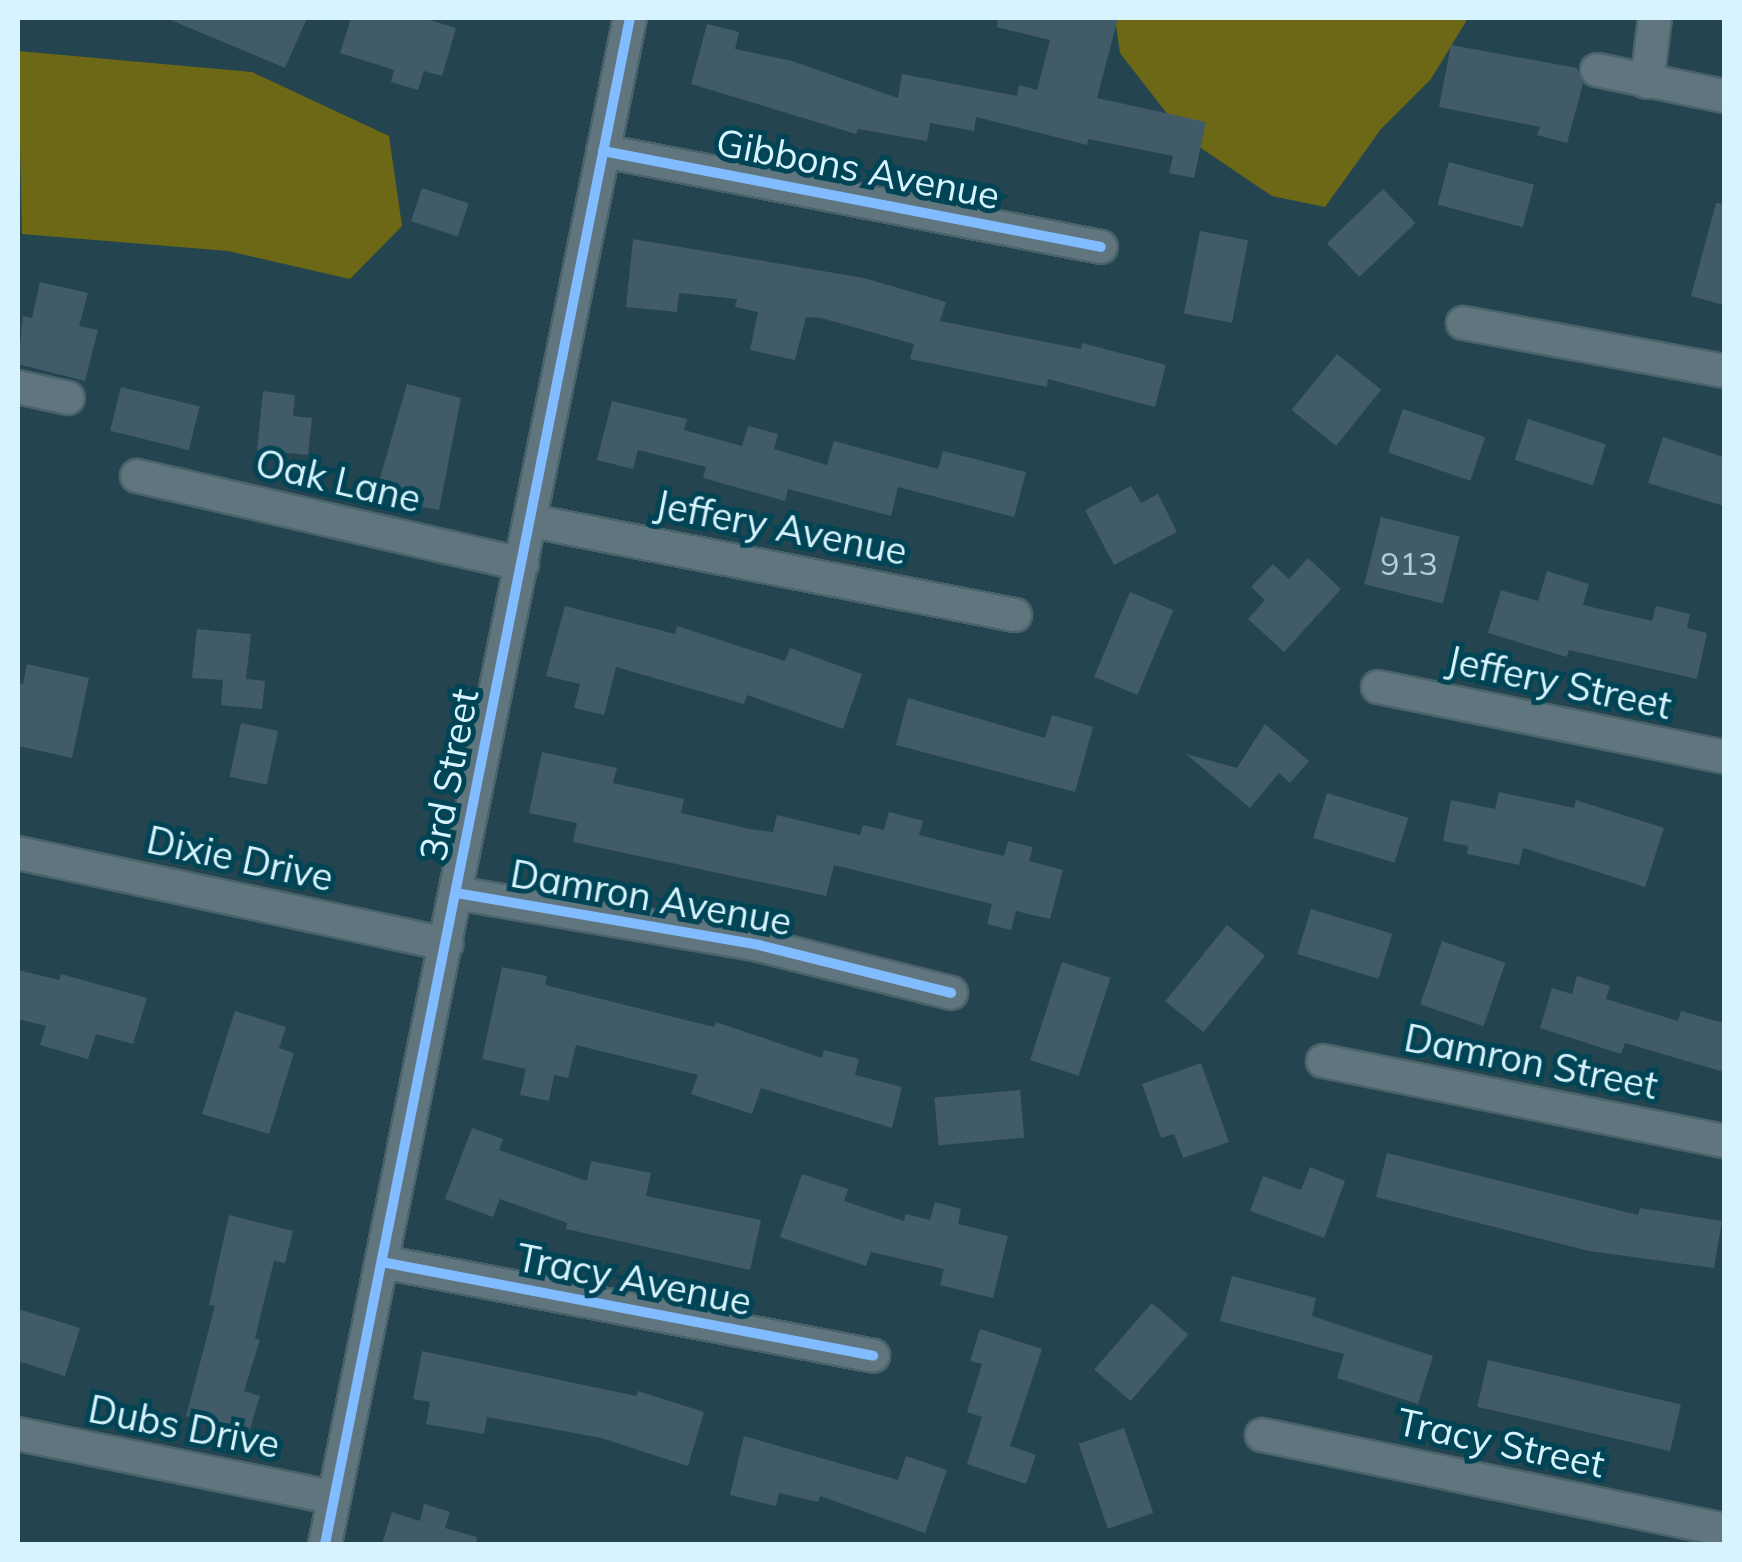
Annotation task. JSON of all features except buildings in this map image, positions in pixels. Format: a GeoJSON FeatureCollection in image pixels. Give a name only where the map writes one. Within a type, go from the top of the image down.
{"type":"FeatureCollection","features":[{"type":"Feature","properties":{"kind":"street","name":"3rd Street"},"geometry":{"type":"LineString","coordinates":[[325,1544],[630,18]]}},
{"type":"Feature","properties":{"kind":"street"},"geometry":{"type":"LineString","coordinates":[[1647,82],[1655,18]]}},
{"type":"Feature","properties":{"kind":"street"},"geometry":{"type":"LineString","coordinates":[[1597,70],[1724,96]]}},
{"type":"Feature","properties":{"kind":"street","name":"Gibbons Avenue"},"geometry":{"type":"LineString","coordinates":[[604,150],[1101,247]]}},
{"type":"Feature","properties":{"kind":"street"},"geometry":{"type":"LineString","coordinates":[[1463,323],[1724,372]]}},
{"type":"Feature","properties":{"kind":"street"},"geometry":{"type":"LineString","coordinates":[[18,388],[68,398]]}},
{"type":"Feature","properties":{"kind":"street","name":"Oak Lane"},"geometry":{"type":"LineString","coordinates":[[136,476],[522,564]]}},
{"type":"Feature","properties":{"kind":"street","name":"Jeffery Avenue"},"geometry":{"type":"LineString","coordinates":[[531,521],[1016,614]]}},
{"type":"Feature","properties":{"kind":"street","name":"Jeffery Street"},"geometry":{"type":"LineString","coordinates":[[1378,687],[1724,758]]}},
{"type":"Feature","properties":{"kind":"street","name":"Dixie Drive"},"geometry":{"type":"LineString","coordinates":[[18,852],[446,944]]}},
{"type":"Feature","properties":{"kind":"street","name":"Damron Avenue"},"geometry":{"type":"LineString","coordinates":[[456,893],[759,945],[951,993]]}},
{"type":"Feature","properties":{"kind":"street","name":"Damron Street"},"geometry":{"type":"LineString","coordinates":[[1323,1061],[1724,1141]]}},
{"type":"Feature","properties":{"kind":"street","name":"Tracy Avenue"},"geometry":{"type":"LineString","coordinates":[[382,1262],[874,1356]]}},
{"type":"Feature","properties":{"kind":"street","name":"Dubs Drive"},"geometry":{"type":"LineString","coordinates":[[18,1434],[334,1498]]}},
{"type":"Feature","properties":{"kind":"street","name":"Tracy Street"},"geometry":{"type":"LineString","coordinates":[[1262,1435],[1724,1530]]}},
{"type":"Feature","properties":{"kind":"shaded area"},"geometry":{"type":"Polygon","coordinates":[[[1115,18],[1468,18],[1431,79],[1381,129],[1325,207],[1272,196],[1186,138],[1120,53],[1115,18]]]}},
{"type":"Feature","properties":{"kind":"shaded area"},"geometry":{"type":"Polygon","coordinates":[[[18,51],[252,72],[389,136],[402,226],[350,279],[228,251],[22,234],[18,51]]]}},
{"type":"Feature","properties":{"kind":"cycle path"},"geometry":{"type":"LineString","coordinates":[[325,1544],[630,18]]}},
{"type":"Feature","properties":{"kind":"cycle path"},"geometry":{"type":"LineString","coordinates":[[603,151],[1101,247]]}},
{"type":"Feature","properties":{"kind":"cycle path"},"geometry":{"type":"LineString","coordinates":[[456,893],[759,945],[951,993]]}},
{"type":"Feature","properties":{"kind":"cycle path"},"geometry":{"type":"LineString","coordinates":[[382,1262],[873,1356]]}}]}
